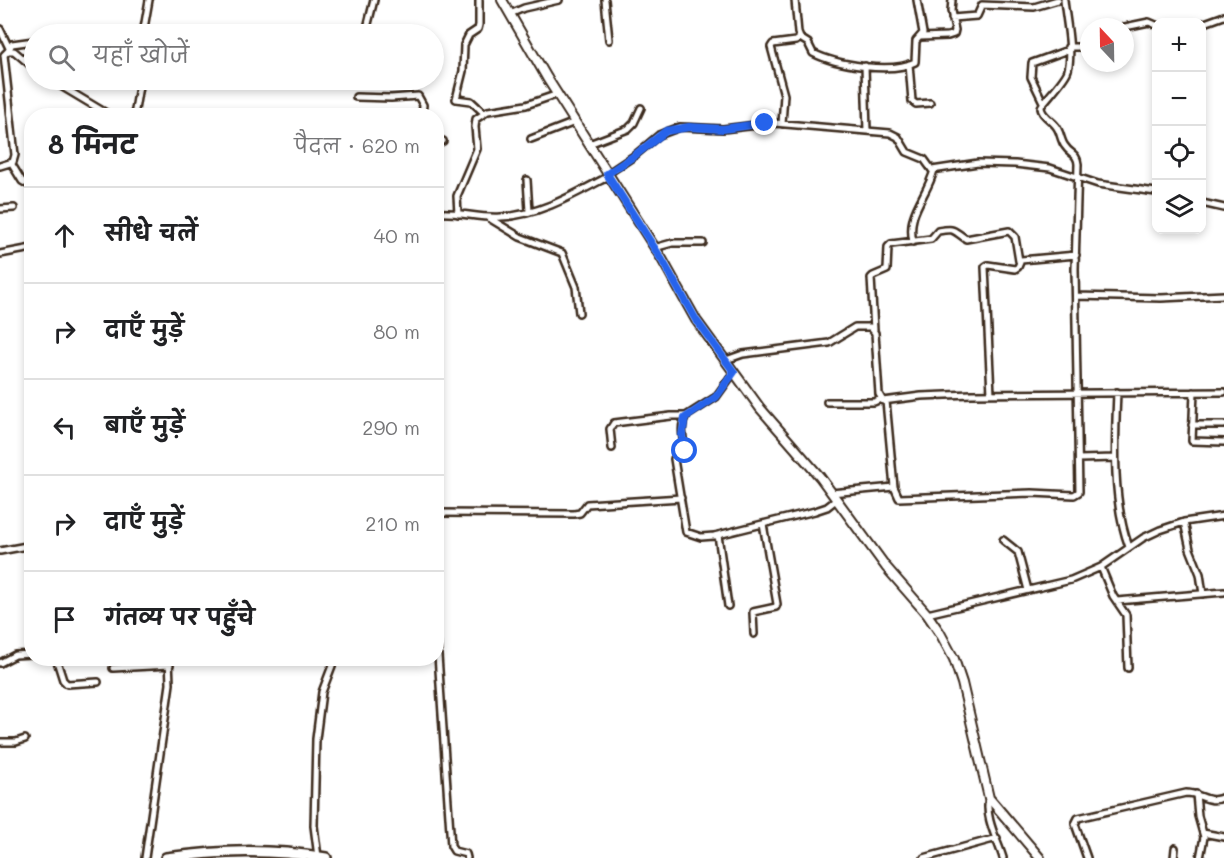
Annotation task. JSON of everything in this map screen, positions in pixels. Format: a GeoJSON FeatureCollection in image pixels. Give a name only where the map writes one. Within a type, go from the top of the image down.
{"type":"FeatureCollection","features":[{"type":"Feature","properties":{"kind":"highway"},"geometry":{"type":"LineString","coordinates":[[166,858],[234,850],[322,857]]}},
{"type":"Feature","properties":{"kind":"street"},"geometry":{"type":"LineString","coordinates":[[145,24],[149,0]]}},
{"type":"Feature","properties":{"kind":"street"},"geometry":{"type":"LineString","coordinates":[[368,24],[374,0]]}},
{"type":"Feature","properties":{"kind":"street"},"geometry":{"type":"LineString","coordinates":[[479,0],[479,25],[478,29],[466,39],[463,71],[456,96],[457,100],[471,101],[484,113]]}},
{"type":"Feature","properties":{"kind":"street"},"geometry":{"type":"LineString","coordinates":[[502,0],[696,320],[760,408],[834,496],[886,567],[927,614],[948,645],[967,702],[988,797],[988,809],[1003,858]]}},
{"type":"Feature","properties":{"kind":"street"},"geometry":{"type":"LineString","coordinates":[[522,0],[525,8]]}},
{"type":"Feature","properties":{"kind":"street"},"geometry":{"type":"LineString","coordinates":[[510,14],[559,0]]}},
{"type":"Feature","properties":{"kind":"street"},"geometry":{"type":"LineString","coordinates":[[605,0],[609,40]]}},
{"type":"Feature","properties":{"kind":"street"},"geometry":{"type":"LineString","coordinates":[[795,0],[797,31],[800,38],[808,42],[815,54],[832,60],[880,68],[914,63],[916,60],[916,43],[923,30],[917,0]]}},
{"type":"Feature","properties":{"kind":"street"},"geometry":{"type":"LineString","coordinates":[[918,37],[952,35],[955,30],[952,0]]}},
{"type":"Feature","properties":{"kind":"street"},"geometry":{"type":"LineString","coordinates":[[952,18],[977,16],[981,6],[984,5],[1034,7],[1058,0]]}},
{"type":"Feature","properties":{"kind":"street"},"geometry":{"type":"LineString","coordinates":[[991,394],[985,267],[1015,269],[1018,267],[1015,237],[1009,231],[966,239],[957,231],[951,230],[938,231],[931,238],[890,244],[887,270],[872,277],[874,330],[897,496],[902,499],[1032,493],[1074,495],[1080,490],[1077,393],[1078,177],[1076,155],[1065,146],[1056,126],[1044,115],[1041,107],[1043,102],[1052,96],[1056,86],[1067,74],[1068,48],[1064,0]]}},
{"type":"Feature","properties":{"kind":"street"},"geometry":{"type":"LineString","coordinates":[[1206,23],[1224,16]]}},
{"type":"Feature","properties":{"kind":"street"},"geometry":{"type":"LineString","coordinates":[[1134,25],[1152,23]]}},
{"type":"Feature","properties":{"kind":"street"},"geometry":{"type":"LineString","coordinates":[[1,33],[8,50]]}},
{"type":"Feature","properties":{"kind":"street"},"geometry":{"type":"LineString","coordinates":[[782,124],[784,95],[771,47],[774,44],[796,41],[800,38]]}},
{"type":"Feature","properties":{"kind":"street"},"geometry":{"type":"LineString","coordinates":[[0,166],[11,164],[15,159],[3,59],[12,44],[24,42]]}},
{"type":"Feature","properties":{"kind":"street"},"geometry":{"type":"LineString","coordinates":[[1043,102],[1031,78],[1032,63],[1068,48],[1080,47]]}},
{"type":"Feature","properties":{"kind":"street"},"geometry":{"type":"LineString","coordinates":[[8,50],[14,51],[24,60]]}},
{"type":"Feature","properties":{"kind":"street"},"geometry":{"type":"LineString","coordinates":[[909,64],[912,101],[916,104],[930,103]]}},
{"type":"Feature","properties":{"kind":"street"},"geometry":{"type":"LineString","coordinates":[[865,66],[867,131]]}},
{"type":"Feature","properties":{"kind":"street"},"geometry":{"type":"LineString","coordinates":[[68,90],[98,108]]}},
{"type":"Feature","properties":{"kind":"street"},"geometry":{"type":"LineString","coordinates":[[136,108],[139,90]]}},
{"type":"Feature","properties":{"kind":"street"},"geometry":{"type":"LineString","coordinates":[[458,214],[457,196],[477,149],[475,122],[484,113],[526,105],[558,94]]}},
{"type":"Feature","properties":{"kind":"street"},"geometry":{"type":"LineString","coordinates":[[356,97],[418,96],[423,108]]}},
{"type":"Feature","properties":{"kind":"street"},"geometry":{"type":"LineString","coordinates":[[589,144],[628,129],[634,123],[641,108]]}},
{"type":"Feature","properties":{"kind":"street"},"geometry":{"type":"LineString","coordinates":[[531,139],[575,122]]}},
{"type":"Feature","properties":{"kind":"street"},"geometry":{"type":"LineString","coordinates":[[444,213],[488,217],[508,216],[529,211],[558,202],[608,175],[659,135],[672,129],[689,127],[723,129],[765,123],[895,135],[901,140],[907,152],[921,157],[930,169],[934,170],[978,164],[1015,164],[1050,168],[1098,184],[1152,191]]}},
{"type":"Feature","properties":{"kind":"street"},"geometry":{"type":"LineString","coordinates":[[11,164],[24,182]]}},
{"type":"Feature","properties":{"kind":"street"},"geometry":{"type":"LineString","coordinates":[[913,242],[911,226],[918,203],[934,170]]}},
{"type":"Feature","properties":{"kind":"street"},"geometry":{"type":"LineString","coordinates":[[527,180],[529,211]]}},
{"type":"Feature","properties":{"kind":"street"},"geometry":{"type":"LineString","coordinates":[[1206,204],[1224,208]]}},
{"type":"Feature","properties":{"kind":"street"},"geometry":{"type":"LineString","coordinates":[[0,209],[14,208]]}},
{"type":"Feature","properties":{"kind":"street"},"geometry":{"type":"LineString","coordinates":[[488,217],[520,237],[562,253],[576,287],[579,313]]}},
{"type":"Feature","properties":{"kind":"street"},"geometry":{"type":"LineString","coordinates":[[654,248],[672,243],[703,243]]}},
{"type":"Feature","properties":{"kind":"street"},"geometry":{"type":"LineString","coordinates":[[0,254],[24,250]]}},
{"type":"Feature","properties":{"kind":"street"},"geometry":{"type":"LineString","coordinates":[[1019,261],[1076,255]]}},
{"type":"Feature","properties":{"kind":"street"},"geometry":{"type":"LineString","coordinates":[[1076,296],[1161,298],[1224,295]]}},
{"type":"Feature","properties":{"kind":"street"},"geometry":{"type":"LineString","coordinates":[[726,360],[744,354],[829,343],[855,327],[870,327],[874,330]]}},
{"type":"Feature","properties":{"kind":"street"},"geometry":{"type":"LineString","coordinates":[[612,448],[610,429],[614,423],[686,416],[716,397],[734,372]]}},
{"type":"Feature","properties":{"kind":"street"},"geometry":{"type":"LineString","coordinates":[[1117,392],[1115,458],[1122,520],[1129,547]]}},
{"type":"Feature","properties":{"kind":"street"},"geometry":{"type":"LineString","coordinates":[[1194,392],[1192,441],[1224,442]]}},
{"type":"Feature","properties":{"kind":"street"},"geometry":{"type":"LineString","coordinates":[[827,402],[874,402],[921,396],[991,394],[1224,392]]}},
{"type":"Feature","properties":{"kind":"street"},"geometry":{"type":"LineString","coordinates":[[686,416],[682,428],[685,453],[674,459],[686,532],[701,537],[718,535],[823,509],[834,496],[894,487]]}},
{"type":"Feature","properties":{"kind":"street"},"geometry":{"type":"LineString","coordinates":[[1192,425],[1224,425]]}},
{"type":"Feature","properties":{"kind":"street"},"geometry":{"type":"LineString","coordinates":[[1079,459],[1115,458]]}},
{"type":"Feature","properties":{"kind":"street"},"geometry":{"type":"LineString","coordinates":[[444,513],[574,514],[580,513],[587,504],[681,498]]}},
{"type":"Feature","properties":{"kind":"street"},"geometry":{"type":"LineString","coordinates":[[927,614],[1071,579],[1101,567],[1129,547],[1160,530],[1184,522],[1224,516]]}},
{"type":"Feature","properties":{"kind":"street"},"geometry":{"type":"LineString","coordinates":[[1184,522],[1190,549],[1200,574],[1203,594]]}},
{"type":"Feature","properties":{"kind":"street"},"geometry":{"type":"LineString","coordinates":[[754,634],[753,612],[776,607],[777,604],[763,524]]}},
{"type":"Feature","properties":{"kind":"street"},"geometry":{"type":"LineString","coordinates":[[718,535],[728,606]]}},
{"type":"Feature","properties":{"kind":"street"},"geometry":{"type":"LineString","coordinates":[[1003,540],[1017,552],[1028,590]]}},
{"type":"Feature","properties":{"kind":"street"},"geometry":{"type":"LineString","coordinates":[[0,551],[24,546]]}},
{"type":"Feature","properties":{"kind":"street"},"geometry":{"type":"LineString","coordinates":[[1101,567],[1126,615],[1128,668]]}},
{"type":"Feature","properties":{"kind":"street"},"geometry":{"type":"LineString","coordinates":[[1117,601],[1224,592]]}},
{"type":"Feature","properties":{"kind":"street"},"geometry":{"type":"LineString","coordinates":[[0,663],[15,655],[24,654]]}},
{"type":"Feature","properties":{"kind":"street"},"geometry":{"type":"LineString","coordinates":[[59,666],[63,680],[67,684],[98,682]]}},
{"type":"Feature","properties":{"kind":"street"},"geometry":{"type":"LineString","coordinates":[[113,668],[132,666]]}},
{"type":"Feature","properties":{"kind":"street"},"geometry":{"type":"LineString","coordinates":[[145,858],[170,684],[170,666]]}},
{"type":"Feature","properties":{"kind":"street"},"geometry":{"type":"LineString","coordinates":[[322,857],[314,826],[316,739],[322,692],[332,666]]}},
{"type":"Feature","properties":{"kind":"street"},"geometry":{"type":"LineString","coordinates":[[439,666],[451,846],[454,851],[466,854],[467,858]]}},
{"type":"Feature","properties":{"kind":"street"},"geometry":{"type":"LineString","coordinates":[[0,742],[16,742],[25,739]]}},
{"type":"Feature","properties":{"kind":"street"},"geometry":{"type":"LineString","coordinates":[[1087,858],[1075,824],[1078,818],[1186,793],[1216,801],[1224,797]]}},
{"type":"Feature","properties":{"kind":"street"},"geometry":{"type":"LineString","coordinates":[[1196,794],[1198,816],[1203,833],[1200,858]]}},
{"type":"Feature","properties":{"kind":"street"},"geometry":{"type":"LineString","coordinates":[[988,797],[1041,858]]}},
{"type":"Feature","properties":{"kind":"street"},"geometry":{"type":"LineString","coordinates":[[1203,833],[1224,837]]}},
{"type":"Feature","properties":{"kind":"street"},"geometry":{"type":"LineString","coordinates":[[924,858],[940,856],[997,838]]}},
{"type":"Feature","properties":{"kind":"street"},"geometry":{"type":"LineString","coordinates":[[1174,858],[1175,848]]}},
{"type":"Feature","properties":{"kind":"route"},"geometry":{"type":"LineString","coordinates":[[685,451],[682,435],[683,420],[716,397],[734,372],[696,320],[662,260],[607,174],[666,131],[680,127],[723,129],[765,123]]}}]}
